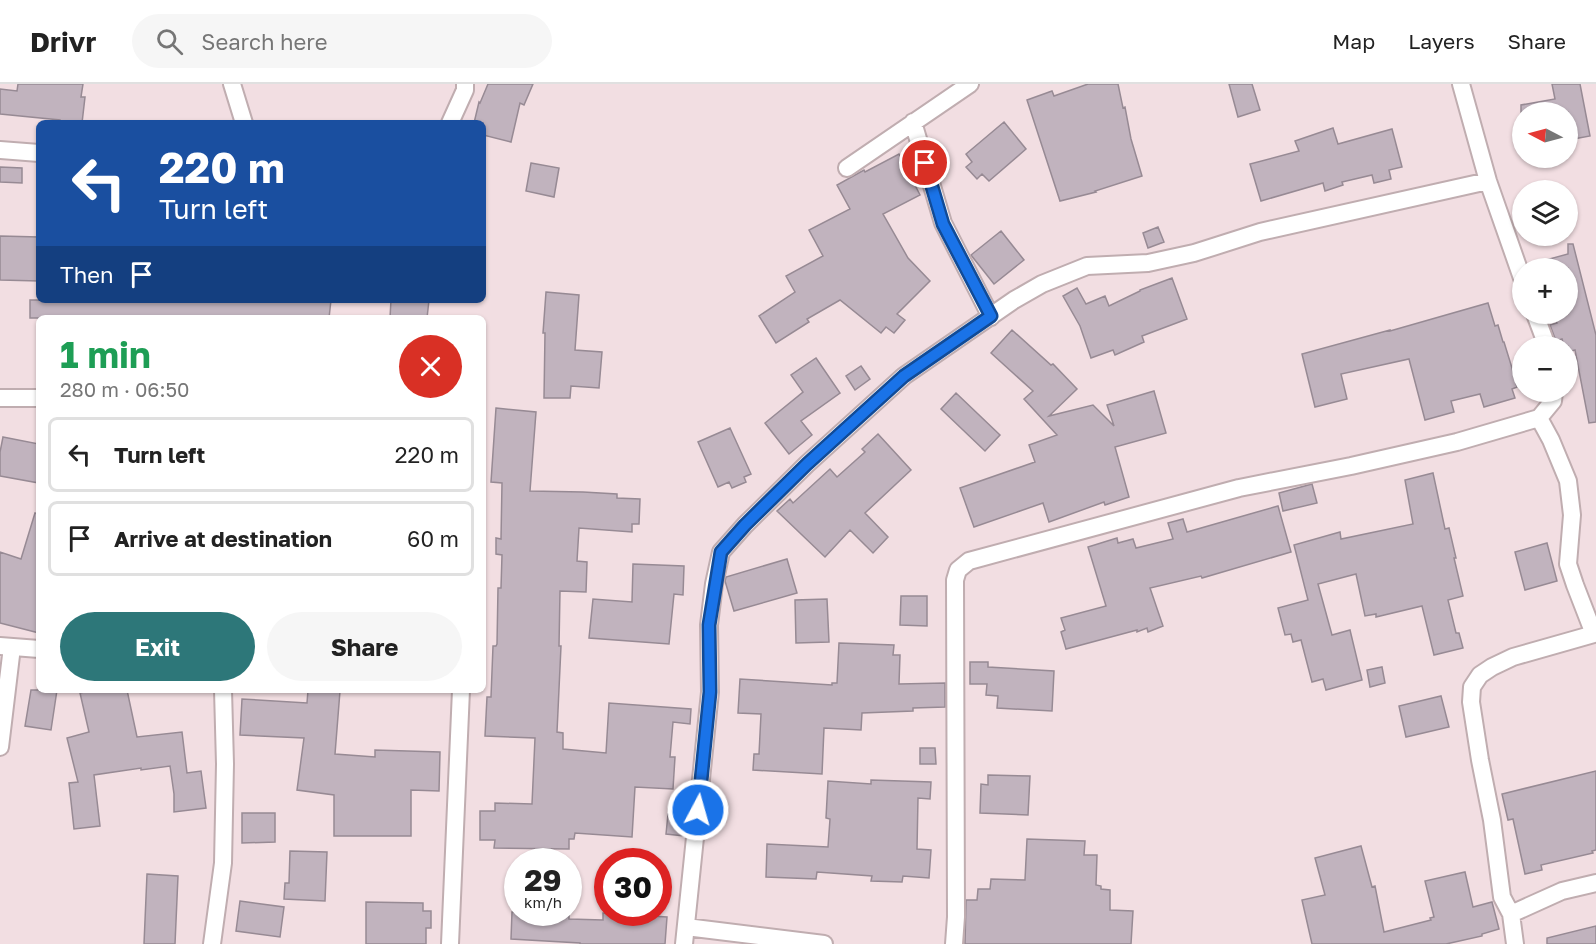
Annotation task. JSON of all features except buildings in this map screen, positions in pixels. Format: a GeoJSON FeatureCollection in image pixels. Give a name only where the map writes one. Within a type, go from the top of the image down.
{"type":"FeatureCollection","features":[{"type":"Feature","properties":{"kind":"street"},"geometry":{"type":"LineString","coordinates":[[232,84],[243,120]]}},
{"type":"Feature","properties":{"kind":"street"},"geometry":{"type":"LineString","coordinates":[[451,120],[465,90],[465,84]]}},
{"type":"Feature","properties":{"kind":"street"},"geometry":{"type":"LineString","coordinates":[[847,168],[970,84]]}},
{"type":"Feature","properties":{"kind":"street"},"geometry":{"type":"LineString","coordinates":[[1461,84],[1488,181],[1515,258]]}},
{"type":"Feature","properties":{"kind":"street"},"geometry":{"type":"LineString","coordinates":[[913,122],[943,224],[991,316]]}},
{"type":"Feature","properties":{"kind":"street"},"geometry":{"type":"LineString","coordinates":[[0,150],[36,153]]}},
{"type":"Feature","properties":{"kind":"street"},"geometry":{"type":"LineString","coordinates":[[824,944],[685,936],[710,692],[709,625],[721,552],[807,464],[904,376],[1014,300],[1042,284],[1087,266],[1148,263],[1194,253],[1260,232],[1488,181]]}},
{"type":"Feature","properties":{"kind":"street"},"geometry":{"type":"LineString","coordinates":[[0,398],[36,398]]}},
{"type":"Feature","properties":{"kind":"street"},"geometry":{"type":"LineString","coordinates":[[954,944],[956,917],[955,591],[958,570],[969,561],[1239,488],[1352,466],[1456,442],[1539,418],[1553,402]]}},
{"type":"Feature","properties":{"kind":"street"},"geometry":{"type":"LineString","coordinates":[[1515,944],[1511,915],[1502,897],[1492,820],[1471,702],[1472,687],[1480,675],[1513,657],[1594,634],[1568,564],[1572,515],[1568,482],[1551,440],[1539,418]]}},
{"type":"Feature","properties":{"kind":"street"},"geometry":{"type":"LineString","coordinates":[[0,747],[6,646],[36,649]]}},
{"type":"Feature","properties":{"kind":"street"},"geometry":{"type":"LineString","coordinates":[[213,944],[223,863],[224,693]]}},
{"type":"Feature","properties":{"kind":"street"},"geometry":{"type":"LineString","coordinates":[[450,944],[461,693]]}},
{"type":"Feature","properties":{"kind":"street"},"geometry":{"type":"LineString","coordinates":[[1511,915],[1562,891],[1596,883]]}},
{"type":"Feature","properties":{"kind":"route"},"geometry":{"type":"LineString","coordinates":[[698,810],[710,692],[709,625],[721,552],[807,464],[904,376],[991,316],[943,224],[925,163]]}}]}
